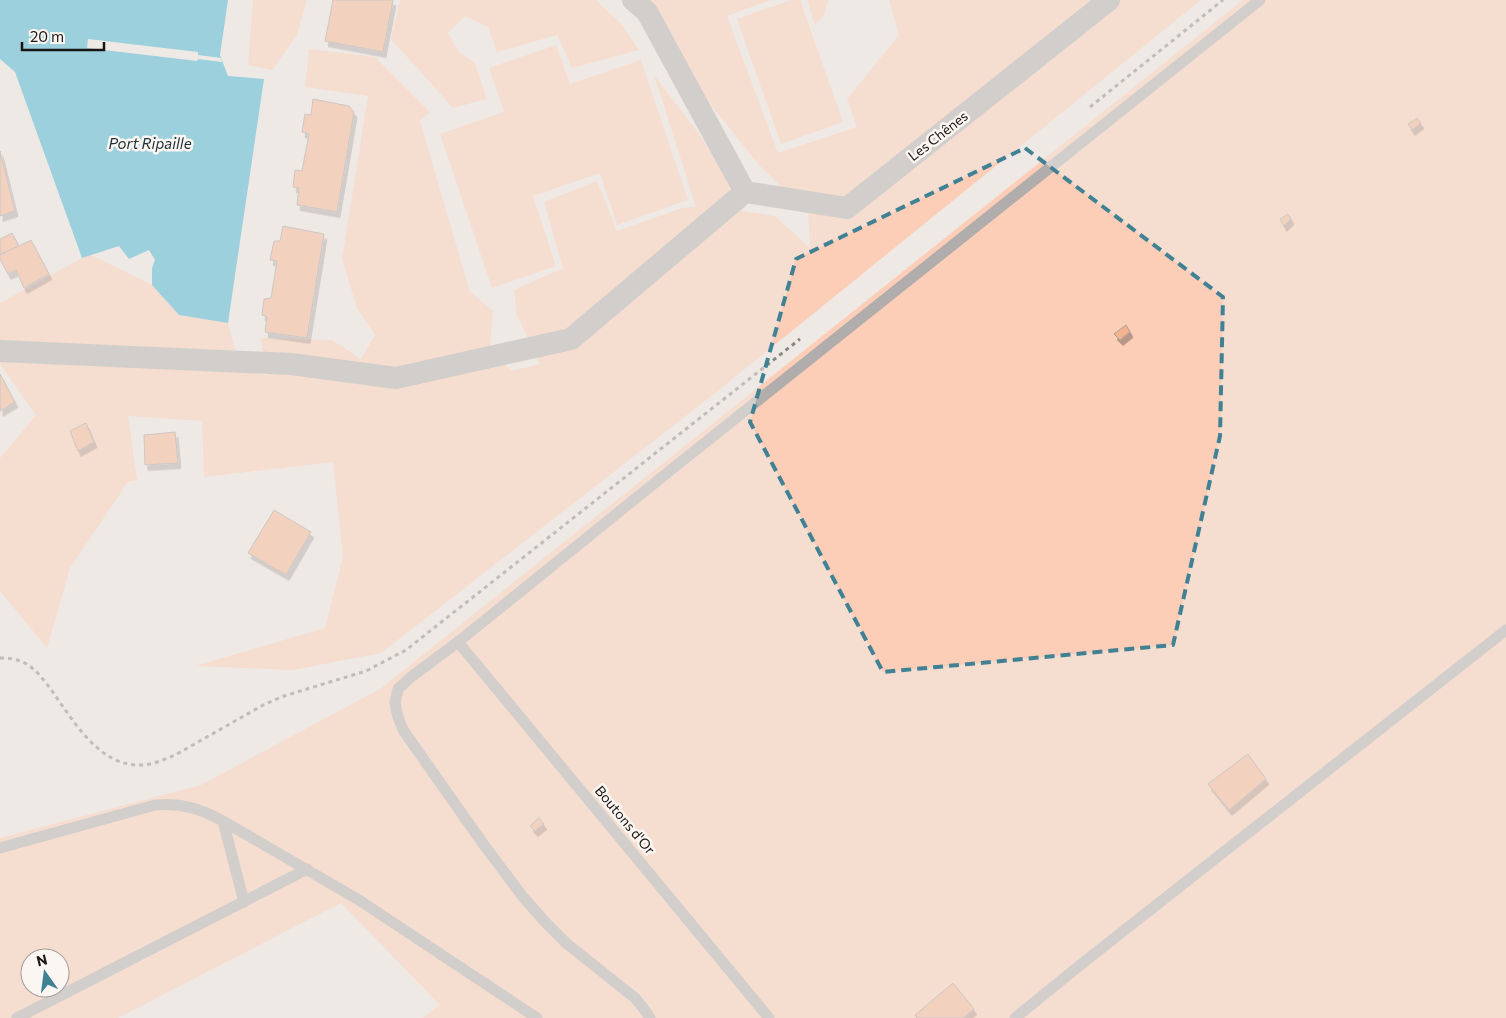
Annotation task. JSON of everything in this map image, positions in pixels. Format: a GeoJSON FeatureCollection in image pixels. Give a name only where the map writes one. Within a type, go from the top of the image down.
{"type":"FeatureCollection","features":[{"type":"Feature","properties":{"kind":"street"},"geometry":{"type":"LineString","coordinates":[[0,351],[292,364],[396,378],[571,339],[745,192],[647,12],[633,0]]}},
{"type":"Feature","properties":{"kind":"street","name":"Les Chênes"},"geometry":{"type":"LineString","coordinates":[[745,192],[847,208],[1109,0]]}},
{"type":"Feature","properties":{"kind":"lane"},"geometry":{"type":"LineString","coordinates":[[650,1018],[634,998],[566,943],[547,924],[488,852],[403,730],[395,703],[398,689],[1260,0]]}},
{"type":"Feature","properties":{"kind":"lane"},"geometry":{"type":"LineString","coordinates":[[1015,1018],[1506,630]]}},
{"type":"Feature","properties":{"kind":"lane","name":"Boutons d'Or"},"geometry":{"type":"LineString","coordinates":[[458,642],[769,1018]]}},
{"type":"Feature","properties":{"kind":"lane"},"geometry":{"type":"LineString","coordinates":[[0,848],[154,805],[186,805],[202,810],[359,900],[537,1018]]}},
{"type":"Feature","properties":{"kind":"lane"},"geometry":{"type":"LineString","coordinates":[[223,821],[244,902]]}},
{"type":"Feature","properties":{"kind":"lane"},"geometry":{"type":"LineString","coordinates":[[17,1018],[307,870]]}},
{"type":"Feature","properties":{"kind":"path"},"geometry":{"type":"LineString","coordinates":[[1087,110],[1223,0]]}},
{"type":"Feature","properties":{"kind":"path"},"geometry":{"type":"LineString","coordinates":[[0,658],[16,659],[33,668],[88,741],[104,753],[118,761],[135,765],[150,764],[164,760],[265,704],[284,696],[366,671],[406,650],[805,335]]}},
{"type":"Feature","properties":{"kind":"highlighted area"},"geometry":{"type":"Polygon","coordinates":[[[1025,148],[1223,297],[1220,436],[1173,645],[883,672],[750,422],[796,259],[1025,148]]]}},
{"type":"Feature","properties":{"kind":"shaded area"},"geometry":{"type":"Polygon","coordinates":[[[253,0],[307,0],[297,35],[272,70],[248,65],[253,0]]]}},
{"type":"Feature","properties":{"kind":"shaded area"},"geometry":{"type":"Polygon","coordinates":[[[400,0],[596,0],[622,25],[639,50],[572,68],[557,35],[497,52],[488,27],[465,16],[448,33],[459,52],[475,63],[487,99],[453,108],[391,39],[400,0]]]}},
{"type":"Feature","properties":{"kind":"shaded area"},"geometry":{"type":"Polygon","coordinates":[[[641,0],[771,0],[727,16],[778,153],[857,127],[847,99],[899,35],[889,0],[1201,0],[714,394],[381,653],[293,670],[195,666],[325,628],[343,557],[333,462],[204,477],[202,421],[128,416],[137,480],[128,482],[70,568],[47,648],[0,591],[0,458],[36,415],[0,364],[0,303],[82,258],[91,255],[152,285],[179,315],[228,323],[240,370],[266,375],[261,338],[332,340],[361,359],[375,335],[357,308],[342,259],[368,96],[305,87],[309,49],[375,57],[430,112],[420,121],[470,292],[493,311],[490,346],[511,371],[540,364],[517,315],[514,290],[563,268],[544,202],[597,181],[617,231],[682,208],[696,207],[654,75],[702,138],[727,180],[736,210],[775,216],[810,248],[808,213],[758,164],[708,101],[641,0]]]}},
{"type":"Feature","properties":{"kind":"shaded area"},"geometry":{"type":"Polygon","coordinates":[[[791,0],[800,0],[843,122],[781,144],[737,19],[791,0]]]}},
{"type":"Feature","properties":{"kind":"shaded area"},"geometry":{"type":"Polygon","coordinates":[[[807,0],[828,0],[824,15],[815,25],[807,0]]]}},
{"type":"Feature","properties":{"kind":"shaded area"},"geometry":{"type":"Polygon","coordinates":[[[1243,0],[1506,0],[1506,1018],[423,1018],[440,1005],[341,903],[118,1018],[0,1018],[0,838],[201,785],[380,689],[1243,0]]]}},
{"type":"Feature","properties":{"kind":"shaded area"},"geometry":{"type":"Polygon","coordinates":[[[556,45],[570,84],[641,60],[688,200],[617,225],[600,173],[533,196],[556,266],[492,288],[440,134],[504,112],[489,68],[556,45]]]}},
{"type":"Feature","properties":{"kind":"water","name":"Port Ripaille"},"geometry":{"type":"Polygon","coordinates":[[[0,0],[228,0],[220,55],[228,76],[264,79],[228,323],[179,315],[152,285],[152,268],[155,260],[149,250],[129,259],[119,246],[82,258],[15,72],[0,59],[0,0]]]}},
{"type":"Feature","properties":{"kind":"pier"},"geometry":{"type":"Polygon","coordinates":[[[88,39],[198,52],[198,55],[221,58],[222,62],[198,59],[197,61],[87,48],[88,39]]]}},
{"type":"Feature","properties":{"kind":"building"},"geometry":{"type":"Polygon","coordinates":[[[333,0],[393,0],[383,52],[325,41],[333,0]]]}},
{"type":"Feature","properties":{"kind":"building"},"geometry":{"type":"Polygon","coordinates":[[[313,99],[349,106],[354,112],[337,212],[297,205],[299,188],[293,187],[295,170],[302,171],[309,134],[302,132],[305,114],[311,115],[313,99]]]}},
{"type":"Feature","properties":{"kind":"building"},"geometry":{"type":"Polygon","coordinates":[[[1417,118],[1421,123],[1412,130],[1408,124],[1417,118]]]}},
{"type":"Feature","properties":{"kind":"building"},"geometry":{"type":"Polygon","coordinates":[[[0,151],[15,211],[0,216],[0,151]]]}},
{"type":"Feature","properties":{"kind":"building"},"geometry":{"type":"Polygon","coordinates":[[[1288,214],[1291,219],[1284,226],[1280,219],[1288,214]]]}},
{"type":"Feature","properties":{"kind":"building"},"geometry":{"type":"Polygon","coordinates":[[[283,226],[324,234],[307,338],[265,332],[267,317],[262,315],[264,299],[271,298],[277,261],[270,260],[274,241],[280,241],[283,226]]]}},
{"type":"Feature","properties":{"kind":"building"},"geometry":{"type":"Polygon","coordinates":[[[12,233],[19,246],[0,255],[0,239],[12,233]]]}},
{"type":"Feature","properties":{"kind":"building"},"geometry":{"type":"Polygon","coordinates":[[[31,240],[49,274],[24,288],[16,270],[8,274],[0,259],[0,255],[31,240]]]}},
{"type":"Feature","properties":{"kind":"building"},"geometry":{"type":"Polygon","coordinates":[[[1126,325],[1130,332],[1120,340],[1114,334],[1126,325]]]}},
{"type":"Feature","properties":{"kind":"building"},"geometry":{"type":"Polygon","coordinates":[[[0,374],[15,402],[0,411],[0,374]]]}},
{"type":"Feature","properties":{"kind":"building"},"geometry":{"type":"Polygon","coordinates":[[[86,423],[94,442],[78,451],[70,431],[86,423]]]}},
{"type":"Feature","properties":{"kind":"building"},"geometry":{"type":"Polygon","coordinates":[[[175,432],[178,463],[145,465],[144,435],[175,432]]]}},
{"type":"Feature","properties":{"kind":"building"},"geometry":{"type":"Polygon","coordinates":[[[274,510],[311,532],[286,575],[248,553],[274,510]]]}},
{"type":"Feature","properties":{"kind":"building"},"geometry":{"type":"Polygon","coordinates":[[[1248,754],[1266,779],[1229,810],[1208,784],[1248,754]]]}},
{"type":"Feature","properties":{"kind":"building"},"geometry":{"type":"Polygon","coordinates":[[[539,818],[544,824],[535,831],[530,826],[539,818]]]}},
{"type":"Feature","properties":{"kind":"building"},"geometry":{"type":"Polygon","coordinates":[[[953,983],[974,1009],[963,1018],[917,1018],[915,1015],[953,983]]]}}]}
